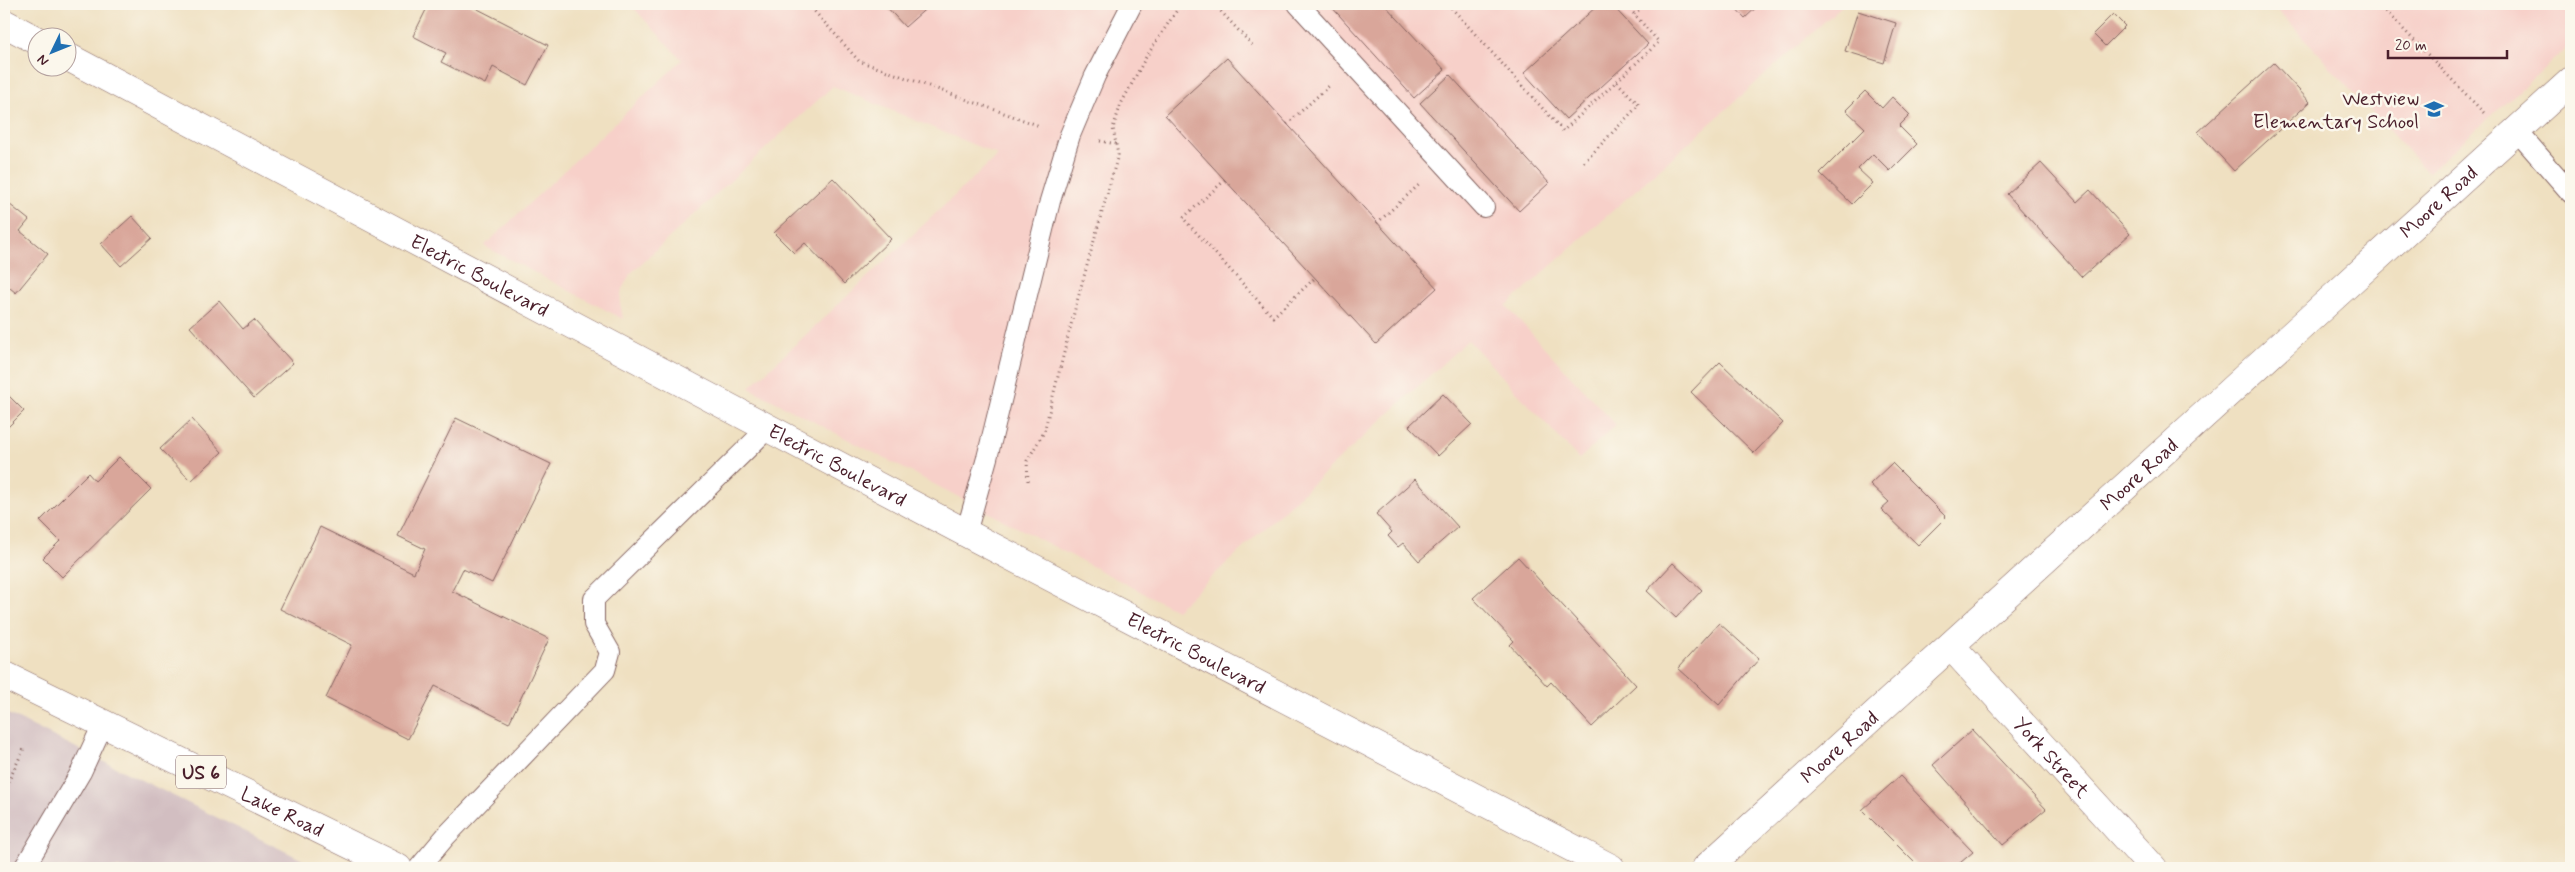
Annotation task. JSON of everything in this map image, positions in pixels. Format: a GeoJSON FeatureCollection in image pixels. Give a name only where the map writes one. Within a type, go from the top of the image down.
{"type":"FeatureCollection","features":[{"type":"Feature","properties":{"kind":"street"},"geometry":{"type":"LineString","coordinates":[[4,23],[28,36]]}},
{"type":"Feature","properties":{"kind":"street","name":"Electric Boulevard"},"geometry":{"type":"LineString","coordinates":[[78,62],[966,533],[1610,868]]}},
{"type":"Feature","properties":{"kind":"street","name":"Moore Road"},"geometry":{"type":"LineString","coordinates":[[1706,868],[2571,81]]}},
{"type":"Feature","properties":{"kind":"street","name":"York Street"},"geometry":{"type":"LineString","coordinates":[[1951,646],[2153,868]]}},
{"type":"Feature","properties":{"kind":"street","name":"Lake Road"},"geometry":{"type":"LineString","coordinates":[[4,675],[398,868]]}},
{"type":"Feature","properties":{"kind":"lane"},"geometry":{"type":"LineString","coordinates":[[1298,4],[1484,207]]}},
{"type":"Feature","properties":{"kind":"lane"},"geometry":{"type":"LineString","coordinates":[[966,533],[987,458],[1050,201],[1070,134],[1126,6]]}},
{"type":"Feature","properties":{"kind":"lane"},"geometry":{"type":"LineString","coordinates":[[2512,136],[2571,193]]}},
{"type":"Feature","properties":{"kind":"lane"},"geometry":{"type":"LineString","coordinates":[[419,868],[446,836],[605,670],[610,652],[594,624],[594,598],[768,428]]}},
{"type":"Feature","properties":{"kind":"lane"},"geometry":{"type":"LineString","coordinates":[[24,868],[80,772],[103,724]]}},
{"type":"Feature","properties":{"kind":"path"},"geometry":{"type":"LineString","coordinates":[[808,4],[860,61],[1050,130],[1116,144]]}},
{"type":"Feature","properties":{"kind":"path"},"geometry":{"type":"LineString","coordinates":[[1028,480],[1027,461],[1044,432],[1048,419],[1076,305],[1118,155],[1113,128],[1121,104],[1146,57],[1180,4]]}},
{"type":"Feature","properties":{"kind":"path"},"geometry":{"type":"LineString","coordinates":[[1214,4],[1254,47]]}},
{"type":"Feature","properties":{"kind":"path"},"geometry":{"type":"LineString","coordinates":[[1448,4],[1563,131],[1659,42],[1624,4]]}},
{"type":"Feature","properties":{"kind":"path"},"geometry":{"type":"LineString","coordinates":[[1634,14],[1646,4]]}},
{"type":"Feature","properties":{"kind":"path"},"geometry":{"type":"LineString","coordinates":[[2379,4],[2476,104],[2512,136]]}},
{"type":"Feature","properties":{"kind":"path"},"geometry":{"type":"LineString","coordinates":[[1287,124],[1353,64]]}},
{"type":"Feature","properties":{"kind":"path"},"geometry":{"type":"LineString","coordinates":[[1584,162],[1639,105],[1616,82]]}},
{"type":"Feature","properties":{"kind":"path"},"geometry":{"type":"LineString","coordinates":[[1377,222],[1444,163]]}},
{"type":"Feature","properties":{"kind":"path"},"geometry":{"type":"LineString","coordinates":[[1225,180],[1183,218],[1273,317],[1315,278]]}},
{"type":"Feature","properties":{"kind":"path"},"geometry":{"type":"LineString","coordinates":[[4,792],[25,746]]}},
{"type":"Feature","properties":{"kind":"shaded area"},"geometry":{"type":"Polygon","coordinates":[[[630,4],[1844,4],[1506,306],[1616,425],[1579,459],[1468,340],[1176,610],[749,388],[998,155],[833,86],[631,273],[622,289],[620,303],[623,319],[484,246],[682,60],[630,4]]]}},
{"type":"Feature","properties":{"kind":"shaded area","name":"Westview Elementary School"},"geometry":{"type":"Polygon","coordinates":[[[2272,4],[2571,4],[2571,44],[2428,173],[2272,4]]]}},
{"type":"Feature","properties":{"kind":"shaded area"},"geometry":{"type":"Polygon","coordinates":[[[4,712],[319,868],[4,868],[4,712]]]}},
{"type":"Feature","properties":{"kind":"building"},"geometry":{"type":"Polygon","coordinates":[[[429,4],[468,4],[548,45],[527,85],[493,67],[485,84],[441,62],[446,53],[413,36],[429,4]]]}},
{"type":"Feature","properties":{"kind":"building"},"geometry":{"type":"Polygon","coordinates":[[[884,4],[931,4],[905,27],[884,4]]]}},
{"type":"Feature","properties":{"kind":"building"},"geometry":{"type":"Polygon","coordinates":[[[1329,4],[1384,4],[1445,70],[1414,98],[1329,4]]]}},
{"type":"Feature","properties":{"kind":"building"},"geometry":{"type":"Polygon","coordinates":[[[1599,4],[1611,4],[1648,44],[1566,119],[1524,73],[1599,4]]]}},
{"type":"Feature","properties":{"kind":"building"},"geometry":{"type":"Polygon","coordinates":[[[1732,4],[1760,4],[1745,18],[1732,4]]]}},
{"type":"Feature","properties":{"kind":"building"},"geometry":{"type":"Polygon","coordinates":[[[1858,11],[1896,23],[1884,63],[1845,51],[1858,11]]]}},
{"type":"Feature","properties":{"kind":"building"},"geometry":{"type":"Polygon","coordinates":[[[2113,14],[2125,26],[2105,46],[2093,34],[2113,14]]]}},
{"type":"Feature","properties":{"kind":"building"},"geometry":{"type":"Polygon","coordinates":[[[1227,58],[1437,288],[1376,344],[1165,115],[1227,58]]]}},
{"type":"Feature","properties":{"kind":"building"},"geometry":{"type":"Polygon","coordinates":[[[2274,63],[2310,102],[2234,171],[2198,132],[2274,63]]]}},
{"type":"Feature","properties":{"kind":"building"},"geometry":{"type":"Polygon","coordinates":[[[1450,75],[1549,183],[1519,211],[1420,103],[1450,75]]]}},
{"type":"Feature","properties":{"kind":"building"},"geometry":{"type":"Polygon","coordinates":[[[1865,91],[1882,108],[1892,97],[1910,115],[1899,126],[1917,144],[1890,171],[1873,154],[1858,169],[1873,183],[1852,204],[1820,173],[1865,128],[1846,110],[1865,91]]]}},
{"type":"Feature","properties":{"kind":"building"},"geometry":{"type":"Polygon","coordinates":[[[2041,163],[2077,202],[2090,190],[2130,234],[2082,277],[2007,194],[2041,163]]]}},
{"type":"Feature","properties":{"kind":"building"},"geometry":{"type":"Polygon","coordinates":[[[833,178],[891,239],[844,284],[805,243],[794,253],[774,233],[833,178]]]}},
{"type":"Feature","properties":{"kind":"building"},"geometry":{"type":"Polygon","coordinates":[[[4,200],[29,220],[20,231],[48,254],[16,293],[4,283],[4,200]]]}},
{"type":"Feature","properties":{"kind":"building"},"geometry":{"type":"Polygon","coordinates":[[[132,216],[152,238],[121,266],[101,244],[132,216]]]}},
{"type":"Feature","properties":{"kind":"building"},"geometry":{"type":"Polygon","coordinates":[[[219,301],[243,329],[254,320],[293,363],[254,398],[190,327],[219,301]]]}},
{"type":"Feature","properties":{"kind":"building"},"geometry":{"type":"Polygon","coordinates":[[[1720,362],[1783,423],[1754,453],[1691,392],[1720,362]]]}},
{"type":"Feature","properties":{"kind":"building"},"geometry":{"type":"Polygon","coordinates":[[[4,384],[9,389],[5,392],[24,411],[4,431],[4,384]]]}},
{"type":"Feature","properties":{"kind":"building"},"geometry":{"type":"Polygon","coordinates":[[[1443,394],[1472,424],[1438,456],[1409,426],[1443,394]]]}},
{"type":"Feature","properties":{"kind":"building"},"geometry":{"type":"Polygon","coordinates":[[[456,418],[551,464],[492,583],[463,569],[452,591],[549,639],[509,723],[435,686],[408,739],[326,698],[352,645],[280,609],[320,527],[414,573],[425,549],[398,536],[456,418]]]}},
{"type":"Feature","properties":{"kind":"building"},"geometry":{"type":"Polygon","coordinates":[[[192,419],[222,452],[191,481],[160,449],[192,419]]]}},
{"type":"Feature","properties":{"kind":"building"},"geometry":{"type":"Polygon","coordinates":[[[119,457],[151,489],[62,577],[43,558],[60,541],[40,521],[88,473],[95,481],[119,457]]]}},
{"type":"Feature","properties":{"kind":"building"},"geometry":{"type":"Polygon","coordinates":[[[1892,463],[1946,517],[1918,545],[1881,509],[1889,502],[1870,484],[1892,463]]]}},
{"type":"Feature","properties":{"kind":"building"},"geometry":{"type":"Polygon","coordinates":[[[1415,479],[1458,527],[1419,561],[1403,543],[1398,547],[1388,536],[1392,532],[1376,514],[1415,479]]]}},
{"type":"Feature","properties":{"kind":"building"},"geometry":{"type":"Polygon","coordinates":[[[1518,557],[1636,685],[1592,727],[1551,682],[1547,686],[1510,645],[1514,641],[1473,598],[1518,557]]]}},
{"type":"Feature","properties":{"kind":"building"},"geometry":{"type":"Polygon","coordinates":[[[1673,563],[1702,590],[1676,618],[1647,591],[1673,563]]]}},
{"type":"Feature","properties":{"kind":"building"},"geometry":{"type":"Polygon","coordinates":[[[1719,623],[1759,659],[1719,705],[1678,668],[1719,623]]]}},
{"type":"Feature","properties":{"kind":"building"},"geometry":{"type":"Polygon","coordinates":[[[1972,730],[2046,809],[2003,845],[1933,765],[1972,730]]]}},
{"type":"Feature","properties":{"kind":"building"},"geometry":{"type":"Polygon","coordinates":[[[1900,776],[1973,852],[1954,868],[1920,868],[1862,810],[1900,776]]]}},
{"type":"Feature","properties":{"kind":"place","name":"Westview Elementary School"},"geometry":{"type":"Point","coordinates":[2434,109]}}]}
